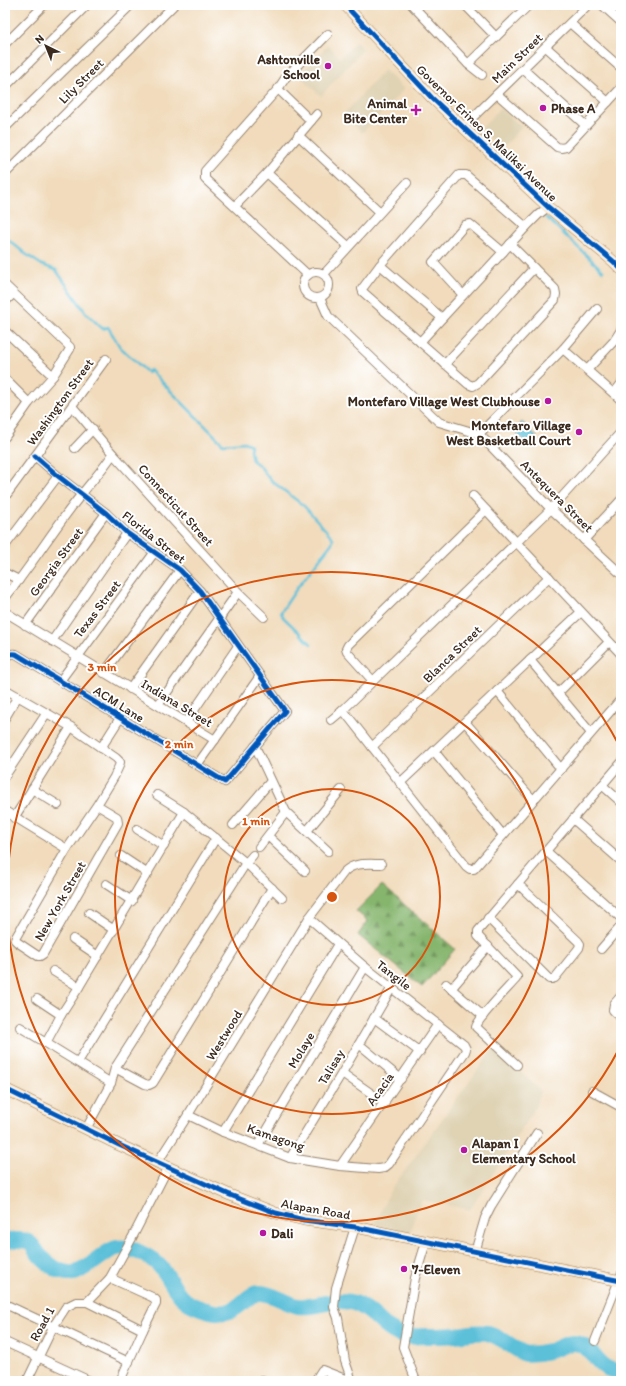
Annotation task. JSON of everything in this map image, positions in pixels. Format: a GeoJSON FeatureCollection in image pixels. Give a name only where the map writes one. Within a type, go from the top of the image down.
{"type":"FeatureCollection","features":[{"type":"Feature","properties":{"kind":"street"},"geometry":{"type":"LineString","coordinates":[[5,44],[44,5]]}},
{"type":"Feature","properties":{"kind":"street"},"geometry":{"type":"LineString","coordinates":[[5,87],[87,5]]}},
{"type":"Feature","properties":{"kind":"street"},"geometry":{"type":"LineString","coordinates":[[5,128],[131,5]]}},
{"type":"Feature","properties":{"kind":"street","name":"Lily Street"},"geometry":{"type":"LineString","coordinates":[[5,174],[174,5]]}},
{"type":"Feature","properties":{"kind":"street","name":"Governor Erineo S. Maliksi Avenue"},"geometry":{"type":"LineString","coordinates":[[346,5],[432,98],[548,207],[613,261],[621,270]]}},
{"type":"Feature","properties":{"kind":"street"},"geometry":{"type":"LineString","coordinates":[[412,5],[468,64],[482,75]]}},
{"type":"Feature","properties":{"kind":"street"},"geometry":{"type":"LineString","coordinates":[[465,5],[496,37]]}},
{"type":"Feature","properties":{"kind":"street"},"geometry":{"type":"LineString","coordinates":[[516,5],[523,12]]}},
{"type":"Feature","properties":{"kind":"street"},"geometry":{"type":"LineString","coordinates":[[468,64],[530,5]]}},
{"type":"Feature","properties":{"kind":"street","name":"Main Street"},"geometry":{"type":"LineString","coordinates":[[463,127],[588,5]]}},
{"type":"Feature","properties":{"kind":"street"},"geometry":{"type":"LineString","coordinates":[[602,5],[621,22]]}},
{"type":"Feature","properties":{"kind":"street"},"geometry":{"type":"LineString","coordinates":[[570,23],[621,68]]}},
{"type":"Feature","properties":{"kind":"street"},"geometry":{"type":"LineString","coordinates":[[308,275],[205,179],[205,171],[278,89],[286,77],[328,34]]}},
{"type":"Feature","properties":{"kind":"street"},"geometry":{"type":"LineString","coordinates":[[546,47],[608,102]]}},
{"type":"Feature","properties":{"kind":"street"},"geometry":{"type":"LineString","coordinates":[[523,69],[585,125]]}},
{"type":"Feature","properties":{"kind":"street"},"geometry":{"type":"LineString","coordinates":[[498,94],[557,147],[561,148],[566,147],[621,88]]}},
{"type":"Feature","properties":{"kind":"street"},"geometry":{"type":"LineString","coordinates":[[278,89],[311,121]]}},
{"type":"Feature","properties":{"kind":"street"},"geometry":{"type":"LineString","coordinates":[[235,206],[267,173],[317,114]]}},
{"type":"Feature","properties":{"kind":"street"},"geometry":{"type":"LineString","coordinates":[[298,136],[380,212]]}},
{"type":"Feature","properties":{"kind":"street"},"geometry":{"type":"LineString","coordinates":[[267,173],[348,246]]}},
{"type":"Feature","properties":{"kind":"street"},"geometry":{"type":"LineString","coordinates":[[510,244],[555,289],[555,300],[478,383],[473,386],[468,384],[445,364],[363,292],[362,289],[380,265],[458,175],[466,175],[526,227]]}},
{"type":"Feature","properties":{"kind":"street"},"geometry":{"type":"LineString","coordinates":[[324,274],[407,183]]}},
{"type":"Feature","properties":{"kind":"street"},"geometry":{"type":"LineString","coordinates":[[420,342],[526,227],[548,207]]}},
{"type":"Feature","properties":{"kind":"street"},"geometry":{"type":"LineString","coordinates":[[463,295],[433,262],[465,225],[470,224],[503,252]]}},
{"type":"Feature","properties":{"kind":"street"},"geometry":{"type":"LineString","coordinates":[[380,265],[442,318]]}},
{"type":"Feature","properties":{"kind":"street"},"geometry":{"type":"LineString","coordinates":[[445,364],[534,268]]}},
{"type":"Feature","properties":{"kind":"street"},"geometry":{"type":"LineString","coordinates":[[316,272],[324,274],[329,280],[329,289],[327,293],[320,298],[312,298],[304,289],[304,281],[308,275],[316,272]]}},
{"type":"Feature","properties":{"kind":"street"},"geometry":{"type":"LineString","coordinates":[[5,285],[70,347],[70,350],[53,376],[29,403],[5,437]]}},
{"type":"Feature","properties":{"kind":"street"},"geometry":{"type":"LineString","coordinates":[[5,302],[13,294]]}},
{"type":"Feature","properties":{"kind":"street"},"geometry":{"type":"LineString","coordinates":[[320,298],[328,316],[439,422],[479,434],[563,349],[597,309]]}},
{"type":"Feature","properties":{"kind":"street"},"geometry":{"type":"LineString","coordinates":[[587,370],[618,339],[621,330]]}},
{"type":"Feature","properties":{"kind":"street"},"geometry":{"type":"LineString","coordinates":[[5,331],[53,376]]}},
{"type":"Feature","properties":{"kind":"street"},"geometry":{"type":"LineString","coordinates":[[563,349],[621,400]]}},
{"type":"Feature","properties":{"kind":"street","name":"Washington Street"},"geometry":{"type":"LineString","coordinates":[[5,497],[106,360]]}},
{"type":"Feature","properties":{"kind":"street"},"geometry":{"type":"LineString","coordinates":[[5,379],[29,403]]}},
{"type":"Feature","properties":{"kind":"street"},"geometry":{"type":"LineString","coordinates":[[614,393],[621,384]]}},
{"type":"Feature","properties":{"kind":"street","name":"Connecticut Street"},"geometry":{"type":"LineString","coordinates":[[72,406],[113,454],[238,592],[264,617]]}},
{"type":"Feature","properties":{"kind":"street"},"geometry":{"type":"LineString","coordinates":[[75,448],[93,429]]}},
{"type":"Feature","properties":{"kind":"street"},"geometry":{"type":"LineString","coordinates":[[330,720],[343,710],[551,509],[621,432]]}},
{"type":"Feature","properties":{"kind":"street","name":"Antequera Street"},"geometry":{"type":"LineString","coordinates":[[479,434],[551,509],[621,574]]}},
{"type":"Feature","properties":{"kind":"street"},"geometry":{"type":"LineString","coordinates":[[5,598],[82,493],[103,470],[113,454]]}},
{"type":"Feature","properties":{"kind":"street","name":"Florida Street"},"geometry":{"type":"LineString","coordinates":[[35,456],[106,513],[127,533],[180,570],[200,591],[285,711]]}},
{"type":"Feature","properties":{"kind":"street"},"geometry":{"type":"LineString","coordinates":[[5,546],[58,476]]}},
{"type":"Feature","properties":{"kind":"street"},"geometry":{"type":"LineString","coordinates":[[473,496],[621,654]]}},
{"type":"Feature","properties":{"kind":"street"},"geometry":{"type":"LineString","coordinates":[[584,540],[621,500]]}},
{"type":"Feature","properties":{"kind":"street"},"geometry":{"type":"LineString","coordinates":[[373,681],[347,652],[346,649],[348,645],[486,510]]}},
{"type":"Feature","properties":{"kind":"street","name":"Georgia Street"},"geometry":{"type":"LineString","coordinates":[[25,625],[106,513]]}},
{"type":"Feature","properties":{"kind":"street"},"geometry":{"type":"LineString","coordinates":[[52,641],[127,533]]}},
{"type":"Feature","properties":{"kind":"street","name":"Texas Street"},"geometry":{"type":"LineString","coordinates":[[60,681],[154,553]]}},
{"type":"Feature","properties":{"kind":"street"},"geometry":{"type":"LineString","coordinates":[[104,673],[180,570]]}},
{"type":"Feature","properties":{"kind":"street"},"geometry":{"type":"LineString","coordinates":[[5,573],[19,580]]}},
{"type":"Feature","properties":{"kind":"street","name":"Blanca Street"},"geometry":{"type":"LineString","coordinates":[[372,747],[549,577]]}},
{"type":"Feature","properties":{"kind":"street"},"geometry":{"type":"LineString","coordinates":[[130,689],[200,591]]}},
{"type":"Feature","properties":{"kind":"street"},"geometry":{"type":"LineString","coordinates":[[158,705],[238,592]]}},
{"type":"Feature","properties":{"kind":"street","name":"Indiana Street"},"geometry":{"type":"LineString","coordinates":[[5,612],[215,740]]}},
{"type":"Feature","properties":{"kind":"street"},"geometry":{"type":"LineString","coordinates":[[400,782],[581,612]]}},
{"type":"Feature","properties":{"kind":"street"},"geometry":{"type":"LineString","coordinates":[[558,693],[609,642]]}},
{"type":"Feature","properties":{"kind":"street"},"geometry":{"type":"LineString","coordinates":[[186,722],[238,646]]}},
{"type":"Feature","properties":{"kind":"street","name":"ACM Lane"},"geometry":{"type":"LineString","coordinates":[[5,660],[8,655],[12,653],[16,654],[225,782],[285,711]]}},
{"type":"Feature","properties":{"kind":"street"},"geometry":{"type":"LineString","coordinates":[[530,660],[591,734]]}},
{"type":"Feature","properties":{"kind":"street"},"geometry":{"type":"LineString","coordinates":[[197,765],[260,676]]}},
{"type":"Feature","properties":{"kind":"street"},"geometry":{"type":"LineString","coordinates":[[5,689],[102,748],[120,718]]}},
{"type":"Feature","properties":{"kind":"street"},"geometry":{"type":"LineString","coordinates":[[497,691],[561,768]]}},
{"type":"Feature","properties":{"kind":"street"},"geometry":{"type":"LineString","coordinates":[[5,718],[18,696]]}},
{"type":"Feature","properties":{"kind":"street"},"geometry":{"type":"LineString","coordinates":[[343,710],[466,866],[470,869],[474,869],[621,699]]}},
{"type":"Feature","properties":{"kind":"street"},"geometry":{"type":"LineString","coordinates":[[5,776],[46,714]]}},
{"type":"Feature","properties":{"kind":"street"},"geometry":{"type":"LineString","coordinates":[[465,722],[533,800]]}},
{"type":"Feature","properties":{"kind":"street"},"geometry":{"type":"LineString","coordinates":[[14,818],[71,728]]}},
{"type":"Feature","properties":{"kind":"street"},"geometry":{"type":"LineString","coordinates":[[255,746],[286,812],[328,851]]}},
{"type":"Feature","properties":{"kind":"street","name":"New York Street"},"geometry":{"type":"LineString","coordinates":[[97,805],[117,817],[118,823],[42,954],[38,956],[15,940],[66,849],[97,805],[119,766],[120,762],[102,748]]}},
{"type":"Feature","properties":{"kind":"street"},"geometry":{"type":"LineString","coordinates":[[434,751],[503,835]]}},
{"type":"Feature","properties":{"kind":"street"},"geometry":{"type":"LineString","coordinates":[[517,1065],[477,1030],[476,1027],[476,1024],[517,977],[477,934],[478,931],[621,763]]}},
{"type":"Feature","properties":{"kind":"street"},"geometry":{"type":"LineString","coordinates":[[233,825],[271,781]]}},
{"type":"Feature","properties":{"kind":"street"},"geometry":{"type":"LineString","coordinates":[[602,785],[621,802]]}},
{"type":"Feature","properties":{"kind":"street"},"geometry":{"type":"LineString","coordinates":[[32,789],[58,805]]}},
{"type":"Feature","properties":{"kind":"street"},"geometry":{"type":"LineString","coordinates":[[307,831],[341,790]]}},
{"type":"Feature","properties":{"kind":"street"},"geometry":{"type":"LineString","coordinates":[[157,796],[184,812],[216,838],[246,863],[282,898]]}},
{"type":"Feature","properties":{"kind":"street"},"geometry":{"type":"LineString","coordinates":[[5,811],[66,849]]}},
{"type":"Feature","properties":{"kind":"street"},"geometry":{"type":"LineString","coordinates":[[46,1043],[61,1015],[132,901],[184,812]]}},
{"type":"Feature","properties":{"kind":"street"},"geometry":{"type":"LineString","coordinates":[[259,847],[286,812]]}},
{"type":"Feature","properties":{"kind":"street"},"geometry":{"type":"LineString","coordinates":[[573,819],[621,861]]}},
{"type":"Feature","properties":{"kind":"street"},"geometry":{"type":"LineString","coordinates":[[137,829],[164,846]]}},
{"type":"Feature","properties":{"kind":"street"},"geometry":{"type":"LineString","coordinates":[[268,836],[305,871]]}},
{"type":"Feature","properties":{"kind":"street"},"geometry":{"type":"LineString","coordinates":[[78,1062],[216,838]]}},
{"type":"Feature","properties":{"kind":"street"},"geometry":{"type":"LineString","coordinates":[[546,851],[621,918]]}},
{"type":"Feature","properties":{"kind":"street"},"geometry":{"type":"LineString","coordinates":[[86,1129],[111,1083],[115,1068],[246,863],[253,855]]}},
{"type":"Feature","properties":{"kind":"street"},"geometry":{"type":"LineString","coordinates":[[122,856],[148,874]]}},
{"type":"Feature","properties":{"kind":"street","name":"Westwood"},"geometry":{"type":"LineString","coordinates":[[157,1163],[309,918],[344,872],[350,867],[357,864],[381,864]]}},
{"type":"Feature","properties":{"kind":"street"},"geometry":{"type":"LineString","coordinates":[[106,884],[132,901]]}},
{"type":"Feature","properties":{"kind":"street"},"geometry":{"type":"LineString","coordinates":[[488,918],[549,978],[552,980],[555,978],[579,948],[580,944],[518,884]]}},
{"type":"Feature","properties":{"kind":"street"},"geometry":{"type":"LineString","coordinates":[[115,1068],[145,1084],[149,1085],[152,1083],[272,888]]}},
{"type":"Feature","properties":{"kind":"street"},"geometry":{"type":"LineString","coordinates":[[89,913],[114,930]]}},
{"type":"Feature","properties":{"kind":"street","name":"Tangile"},"geometry":{"type":"LineString","coordinates":[[309,918],[391,989],[438,1024],[464,1045],[466,1049],[466,1052],[389,1164],[384,1168]]}},
{"type":"Feature","properties":{"kind":"street"},"geometry":{"type":"LineString","coordinates":[[601,949],[621,926]]}},
{"type":"Feature","properties":{"kind":"street"},"geometry":{"type":"LineString","coordinates":[[73,940],[98,956]]}},
{"type":"Feature","properties":{"kind":"street"},"geometry":{"type":"LineString","coordinates":[[223,1132],[338,944]]}},
{"type":"Feature","properties":{"kind":"street"},"geometry":{"type":"LineString","coordinates":[[483,1016],[449,986],[488,946]]}},
{"type":"Feature","properties":{"kind":"street","name":"Molaye"},"geometry":{"type":"LineString","coordinates":[[258,1145],[365,967]]}},
{"type":"Feature","properties":{"kind":"street"},"geometry":{"type":"LineString","coordinates":[[52,971],[79,987]]}},
{"type":"Feature","properties":{"kind":"street","name":"Talisay"},"geometry":{"type":"LineString","coordinates":[[290,1158],[391,989]]}},
{"type":"Feature","properties":{"kind":"street"},"geometry":{"type":"LineString","coordinates":[[621,996],[614,1004],[613,1010],[621,1018]]}},
{"type":"Feature","properties":{"kind":"street"},"geometry":{"type":"LineString","coordinates":[[37,999],[61,1015]]}},
{"type":"Feature","properties":{"kind":"street"},"geometry":{"type":"LineString","coordinates":[[374,1018],[420,1052]]}},
{"type":"Feature","properties":{"kind":"street","name":"Acacia"},"geometry":{"type":"LineString","coordinates":[[340,1166],[438,1024]]}},
{"type":"Feature","properties":{"kind":"street"},"geometry":{"type":"LineString","coordinates":[[20,1027],[111,1083]]}},
{"type":"Feature","properties":{"kind":"street"},"geometry":{"type":"LineString","coordinates":[[359,1044],[401,1079]]}},
{"type":"Feature","properties":{"kind":"street"},"geometry":{"type":"LineString","coordinates":[[342,1073],[385,1102]]}},
{"type":"Feature","properties":{"kind":"street","name":"Alapan Road"},"geometry":{"type":"LineString","coordinates":[[5,1089],[157,1163],[230,1196],[276,1213],[304,1220],[355,1227],[475,1252],[620,1279]]}},
{"type":"Feature","properties":{"kind":"street"},"geometry":{"type":"LineString","coordinates":[[592,1091],[621,1107]]}},
{"type":"Feature","properties":{"kind":"street","name":"Kamagong"},"geometry":{"type":"LineString","coordinates":[[188,1115],[223,1132],[290,1158],[340,1166],[378,1169],[384,1168]]}},
{"type":"Feature","properties":{"kind":"street"},"geometry":{"type":"LineString","coordinates":[[475,1252],[485,1218],[491,1206],[537,1133]]}},
{"type":"Feature","properties":{"kind":"street"},"geometry":{"type":"LineString","coordinates":[[143,1330],[87,1302],[110,1278],[122,1258],[168,1168]]}},
{"type":"Feature","properties":{"kind":"street"},"geometry":{"type":"LineString","coordinates":[[351,1381],[345,1361],[338,1318],[334,1307],[336,1288],[355,1227]]}},
{"type":"Feature","properties":{"kind":"street"},"geometry":{"type":"LineString","coordinates":[[416,1381],[403,1348],[415,1278],[426,1242]]}},
{"type":"Feature","properties":{"kind":"street"},"geometry":{"type":"LineString","coordinates":[[110,1278],[156,1300],[156,1304],[120,1381]]}},
{"type":"Feature","properties":{"kind":"street"},"geometry":{"type":"LineString","coordinates":[[595,1341],[620,1279]]}},
{"type":"Feature","properties":{"kind":"street","name":"Road 1"},"geometry":{"type":"LineString","coordinates":[[27,1381],[53,1327],[66,1307],[76,1302],[87,1302]]}},
{"type":"Feature","properties":{"kind":"street"},"geometry":{"type":"LineString","coordinates":[[5,1304],[129,1362]]}},
{"type":"Feature","properties":{"kind":"street"},"geometry":{"type":"LineString","coordinates":[[5,1342],[90,1381]]}},
{"type":"Feature","properties":{"kind":"street"},"geometry":{"type":"LineString","coordinates":[[315,1381],[322,1370],[351,1381]]}},
{"type":"Feature","properties":{"kind":"street"},"geometry":{"type":"LineString","coordinates":[[5,1379],[9,1381]]}},
{"type":"Feature","properties":{"kind":"shaded area","name":"Ashtonville School"},"geometry":{"type":"Polygon","coordinates":[[[356,42],[363,49],[321,96],[299,75],[328,45],[340,58],[356,42]]]}},
{"type":"Feature","properties":{"kind":"shaded area"},"geometry":{"type":"Polygon","coordinates":[[[384,70],[404,89],[362,133],[344,114],[384,70]]]}},
{"type":"Feature","properties":{"kind":"shaded area"},"geometry":{"type":"Polygon","coordinates":[[[500,108],[522,127],[502,149],[481,129],[500,108]]]}},
{"type":"Feature","properties":{"kind":"shaded area","name":"Alapan I Elementary School"},"geometry":{"type":"Polygon","coordinates":[[[494,1047],[541,1091],[535,1108],[470,1210],[422,1200],[412,1225],[411,1233],[375,1224],[390,1191],[494,1047]]]}},
{"type":"Feature","properties":{"kind":"green space"},"geometry":{"type":"Polygon","coordinates":[[[382,885],[455,949],[422,987],[358,935],[368,921],[356,911],[382,885]]]}},
{"type":"Feature","properties":{"kind":"water"},"geometry":{"type":"Polygon","coordinates":[[[522,422],[537,437],[529,446],[514,431],[522,422]]]}},
{"type":"Feature","properties":{"kind":"waterway"},"geometry":{"type":"LineString","coordinates":[[546,217],[603,271]]}},
{"type":"Feature","properties":{"kind":"waterway"},"geometry":{"type":"LineString","coordinates":[[5,239],[42,265],[56,270],[86,313],[103,329],[108,327],[120,347],[148,373],[150,370],[223,444],[244,442],[251,445],[250,450],[252,460],[260,466],[273,482],[304,506],[333,538],[332,543],[297,588],[281,612],[283,617],[311,644]]}},
{"type":"Feature","properties":{"kind":"waterway"},"geometry":{"type":"LineString","coordinates":[[5,1241],[23,1240],[29,1242],[33,1245],[40,1256],[49,1264],[60,1271],[70,1273],[79,1271],[116,1248],[122,1247],[131,1249],[158,1264],[185,1300],[194,1306],[210,1311],[220,1312],[235,1309],[250,1297],[261,1293],[298,1306],[312,1306],[347,1301],[361,1306],[390,1330],[404,1336],[444,1336],[484,1332],[498,1337],[525,1354],[546,1352],[575,1343],[589,1350],[601,1364],[612,1370],[621,1371]]}},
{"type":"Feature","properties":{"kind":"cycle path"},"geometry":{"type":"LineString","coordinates":[[345,5],[432,98],[548,207],[621,269]]}},
{"type":"Feature","properties":{"kind":"cycle path"},"geometry":{"type":"LineString","coordinates":[[5,660],[9,655],[16,654],[225,782],[285,711],[200,591],[180,570],[127,533],[106,513],[35,456]]}},
{"type":"Feature","properties":{"kind":"cycle path"},"geometry":{"type":"LineString","coordinates":[[5,1089],[119,1145],[230,1195],[276,1213],[304,1220],[355,1227],[621,1281]]}},
{"type":"Feature","properties":{"kind":"place","name":"Ashtonville School"},"geometry":{"type":"Point","coordinates":[328,66]}},
{"type":"Feature","properties":{"kind":"place","name":"Phase A"},"geometry":{"type":"Point","coordinates":[543,108]}},
{"type":"Feature","properties":{"kind":"place","name":"Animal Bite Center"},"geometry":{"type":"Point","coordinates":[416,110]}},
{"type":"Feature","properties":{"kind":"place","name":"Montefaro Village West Clubhouse"},"geometry":{"type":"Point","coordinates":[548,401]}},
{"type":"Feature","properties":{"kind":"place","name":"Montefaro Village West Basketball Court"},"geometry":{"type":"Point","coordinates":[579,432]}},
{"type":"Feature","properties":{"kind":"place","name":"Alapan I Elementary School"},"geometry":{"type":"Point","coordinates":[464,1150]}},
{"type":"Feature","properties":{"kind":"place","name":"Dali"},"geometry":{"type":"Point","coordinates":[263,1233]}},
{"type":"Feature","properties":{"kind":"place","name":"7-Eleven"},"geometry":{"type":"Point","coordinates":[404,1269]}}]}
